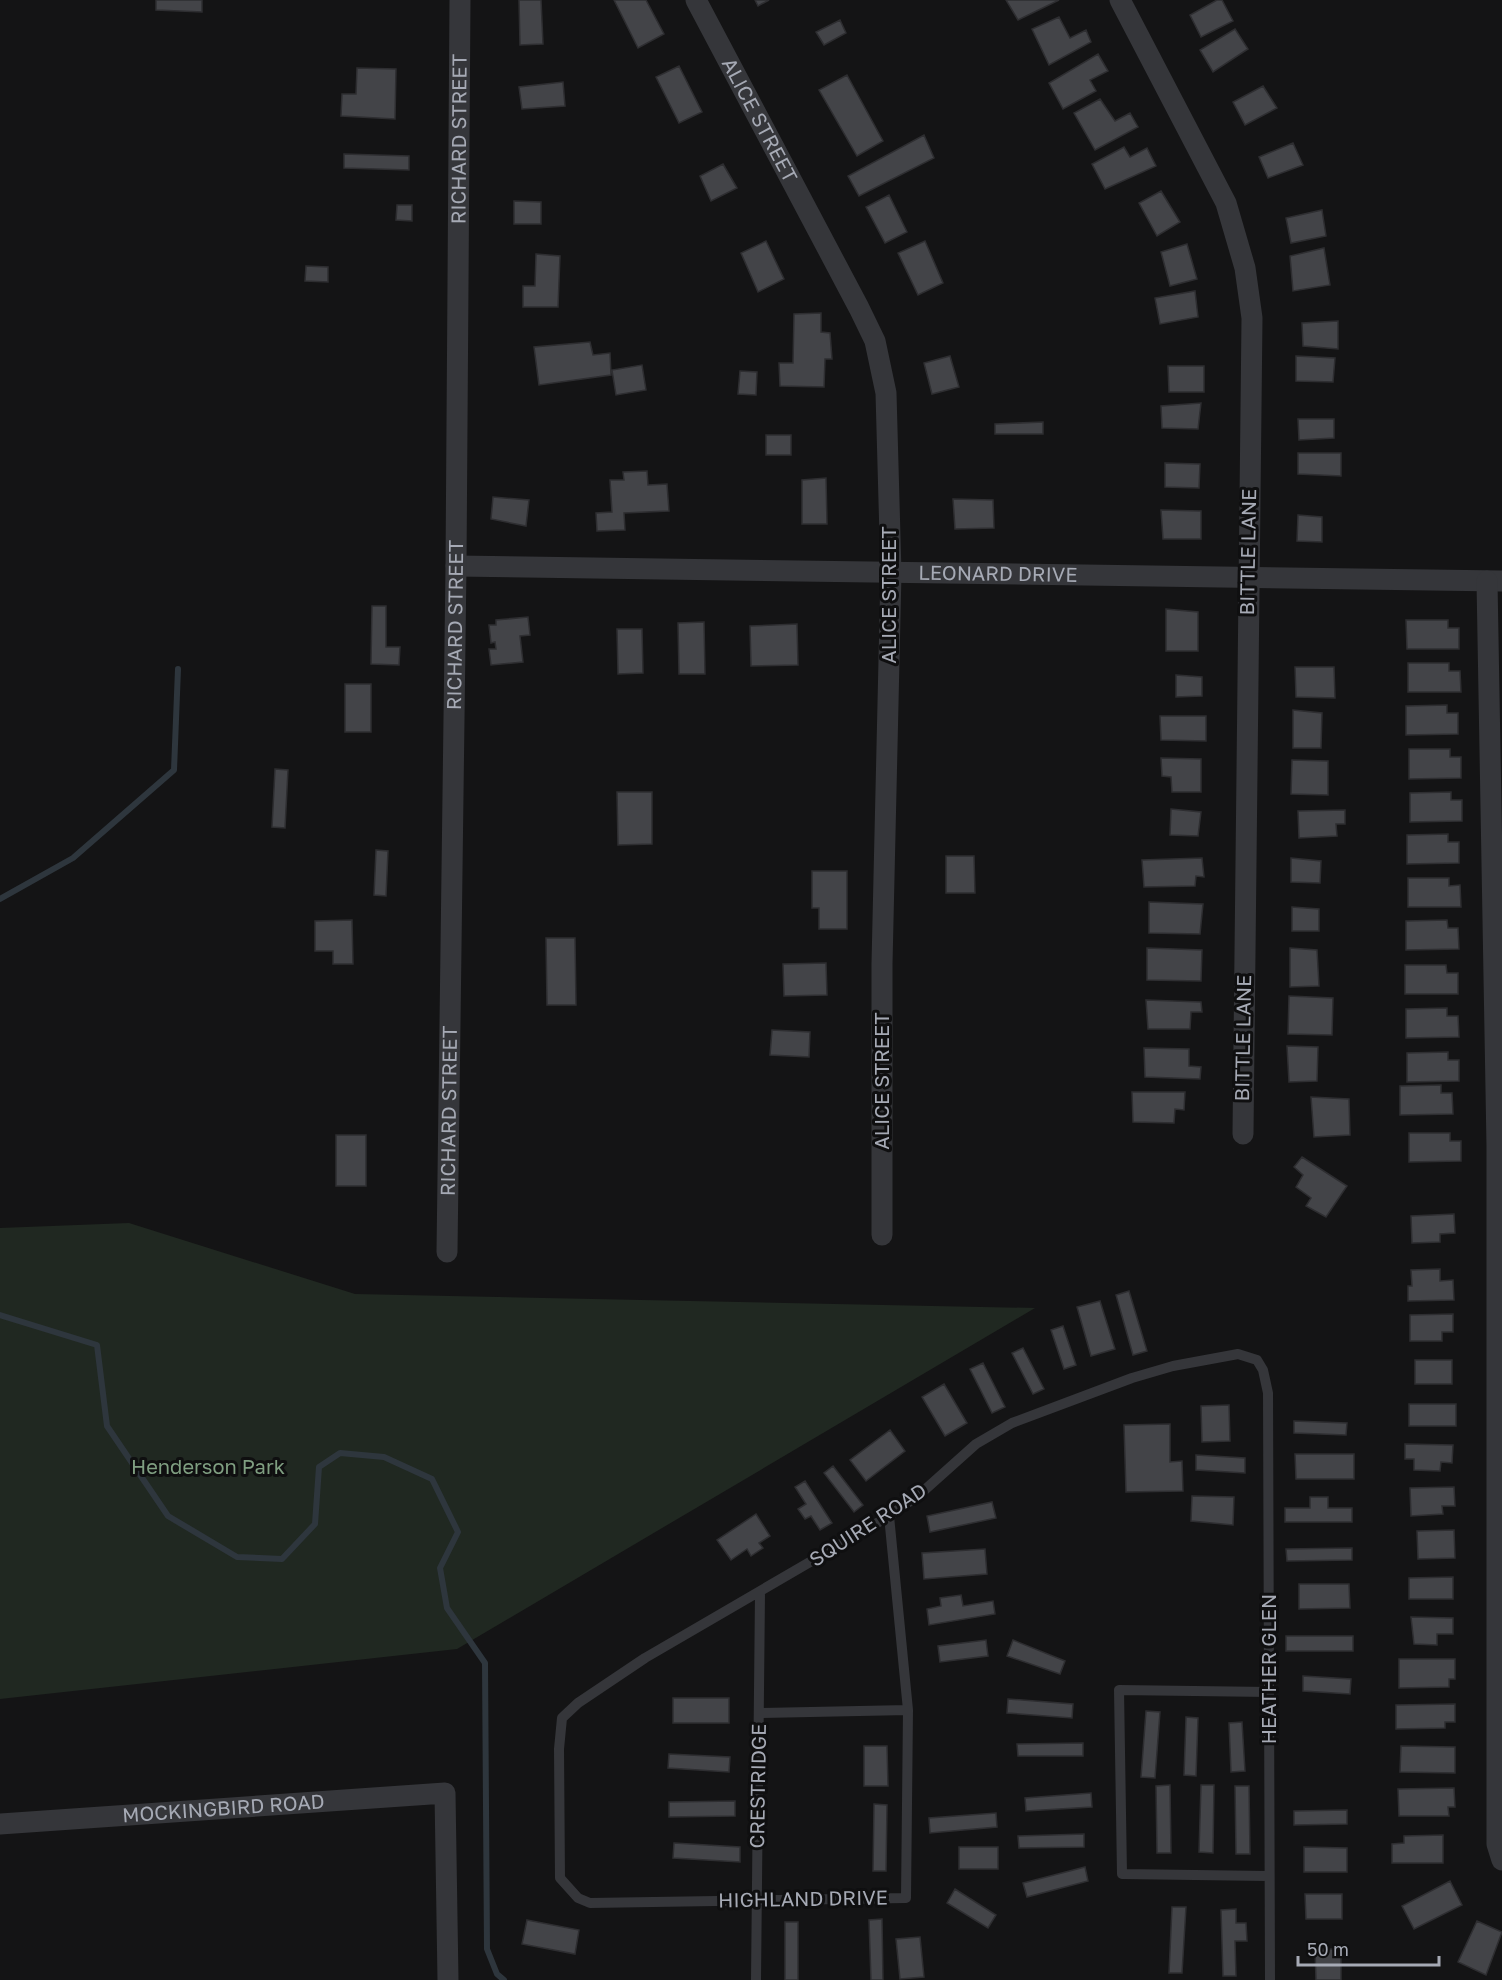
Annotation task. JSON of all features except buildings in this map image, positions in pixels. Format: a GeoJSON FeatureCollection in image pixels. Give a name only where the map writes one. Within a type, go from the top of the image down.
{"type":"FeatureCollection","features":[{"type":"Feature","properties":{"kind":"street","name":"RICHARD STREET"},"geometry":{"type":"LineString","coordinates":[[447,1251],[456,566],[460,0]]}},
{"type":"Feature","properties":{"kind":"street","name":"ALICE STREET"},"geometry":{"type":"LineString","coordinates":[[696,0],[875,341],[886,393],[891,573],[882,964],[882,1235]]}},
{"type":"Feature","properties":{"kind":"street","name":"BITTLE LANE"},"geometry":{"type":"LineString","coordinates":[[1120,0],[1226,203],[1245,268],[1252,318],[1243,1134]]}},
{"type":"Feature","properties":{"kind":"street","name":"LEONARD DRIVE"},"geometry":{"type":"LineString","coordinates":[[456,566],[1495,581]]}},
{"type":"Feature","properties":{"kind":"street"},"geometry":{"type":"LineString","coordinates":[[1495,581],[1499,1146],[1497,1844],[1502,1860]]}},
{"type":"Feature","properties":{"kind":"street","name":"MOCKINGBIRD ROAD"},"geometry":{"type":"LineString","coordinates":[[0,1824],[445,1793],[448,1980]]}},
{"type":"Feature","properties":{"kind":"lane","name":"SQUIRE ROAD"},"geometry":{"type":"LineString","coordinates":[[562,1718],[578,1703],[645,1658],[889,1516],[919,1496],[976,1444],[1012,1423],[1132,1378],[1173,1366],[1238,1354],[1257,1360]]}},
{"type":"Feature","properties":{"kind":"lane","name":"HEATHER GLEN"},"geometry":{"type":"LineString","coordinates":[[1257,1360],[1263,1370],[1268,1393],[1270,1980]]}},
{"type":"Feature","properties":{"kind":"lane","name":"HIGHLAND DRIVE"},"geometry":{"type":"LineString","coordinates":[[562,1718],[559,1749],[558,1822],[560,1878],[568,1889],[590,1903],[906,1898],[908,1710],[889,1516]]}},
{"type":"Feature","properties":{"kind":"lane","name":"CRESTRIDGE"},"geometry":{"type":"LineString","coordinates":[[756,1980],[760,1593]]}},
{"type":"Feature","properties":{"kind":"lane"},"geometry":{"type":"LineString","coordinates":[[1268,1876],[1122,1874],[1119,1690],[1269,1692]]}},
{"type":"Feature","properties":{"kind":"lane"},"geometry":{"type":"LineString","coordinates":[[759,1713],[908,1710]]}},
{"type":"Feature","properties":{"kind":"green space","name":"Henderson Park"},"geometry":{"type":"Polygon","coordinates":[[[129,1223],[355,1294],[1035,1308],[457,1649],[0,1699],[0,1228],[129,1223]]]}},
{"type":"Feature","properties":{"kind":"waterway"},"geometry":{"type":"LineString","coordinates":[[0,899],[73,858],[174,770],[178,669]]}},
{"type":"Feature","properties":{"kind":"waterway"},"geometry":{"type":"LineString","coordinates":[[0,1315],[97,1345],[107,1426],[168,1516],[237,1557],[282,1559],[315,1524],[319,1467],[340,1453],[384,1457],[432,1479],[458,1532],[440,1568],[447,1608],[485,1663],[487,1949],[497,1974],[504,1980]]}}]}
